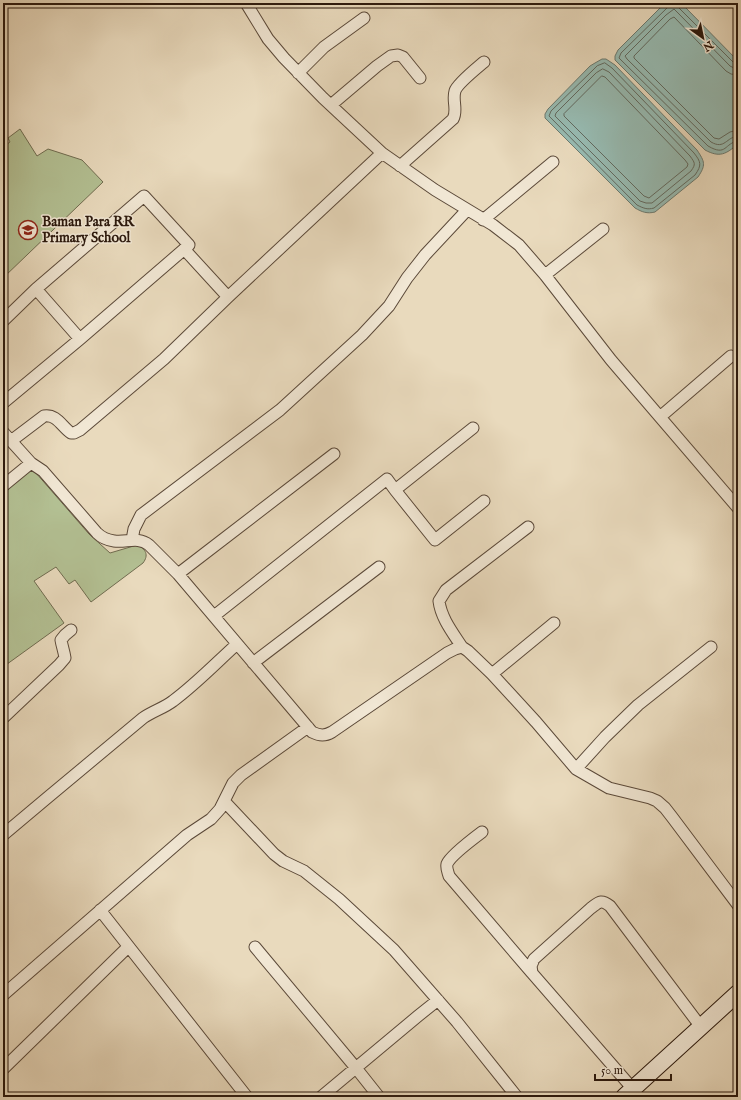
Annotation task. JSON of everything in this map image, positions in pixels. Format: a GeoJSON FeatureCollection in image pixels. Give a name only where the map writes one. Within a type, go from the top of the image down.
{"type":"FeatureCollection","features":[{"type":"Feature","properties":{"kind":"main road"},"geometry":{"type":"LineString","coordinates":[[628,1093],[738,993]]}},
{"type":"Feature","properties":{"kind":"street"},"geometry":{"type":"LineString","coordinates":[[246,3],[268,39],[298,73],[382,153],[435,190],[493,226],[519,245],[545,275],[611,360],[738,508]]}},
{"type":"Feature","properties":{"kind":"street"},"geometry":{"type":"LineString","coordinates":[[298,73],[324,47],[364,18]]}},
{"type":"Feature","properties":{"kind":"street"},"geometry":{"type":"LineString","coordinates":[[331,105],[391,56],[398,55],[403,57],[420,78]]}},
{"type":"Feature","properties":{"kind":"street"},"geometry":{"type":"LineString","coordinates":[[400,166],[453,119],[456,114],[454,98],[455,91],[459,85],[484,62]]}},
{"type":"Feature","properties":{"kind":"street"},"geometry":{"type":"LineString","coordinates":[[11,441],[44,416],[56,418],[74,434],[80,430],[164,359],[382,153]]}},
{"type":"Feature","properties":{"kind":"street"},"geometry":{"type":"LineString","coordinates":[[483,220],[553,162]]}},
{"type":"Feature","properties":{"kind":"street"},"geometry":{"type":"LineString","coordinates":[[3,321],[36,289],[144,196],[189,245],[3,403]]}},
{"type":"Feature","properties":{"kind":"street"},"geometry":{"type":"LineString","coordinates":[[132,540],[134,529],[141,515],[280,410],[362,335],[389,306],[407,278],[425,255],[467,210]]}},
{"type":"Feature","properties":{"kind":"street"},"geometry":{"type":"LineString","coordinates":[[545,275],[603,229]]}},
{"type":"Feature","properties":{"kind":"street"},"geometry":{"type":"LineString","coordinates":[[184,249],[228,297]]}},
{"type":"Feature","properties":{"kind":"street"},"geometry":{"type":"LineString","coordinates":[[36,289],[80,339]]}},
{"type":"Feature","properties":{"kind":"street"},"geometry":{"type":"LineString","coordinates":[[660,417],[730,356]]}},
{"type":"Feature","properties":{"kind":"street"},"geometry":{"type":"LineString","coordinates":[[395,490],[473,428]]}},
{"type":"Feature","properties":{"kind":"street"},"geometry":{"type":"LineString","coordinates":[[3,432],[31,463],[43,472],[92,529],[102,537],[116,542],[132,540],[145,542],[178,574],[312,732],[318,735],[322,736],[332,732],[446,654],[454,649],[462,647]]}},
{"type":"Feature","properties":{"kind":"street"},"geometry":{"type":"LineString","coordinates":[[178,574],[334,454]]}},
{"type":"Feature","properties":{"kind":"street"},"geometry":{"type":"LineString","coordinates":[[3,486],[31,463]]}},
{"type":"Feature","properties":{"kind":"street"},"geometry":{"type":"LineString","coordinates":[[214,616],[387,479],[435,540],[484,501]]}},
{"type":"Feature","properties":{"kind":"street"},"geometry":{"type":"LineString","coordinates":[[528,527],[446,590],[439,601],[442,614],[462,647],[468,650],[492,674],[576,769],[609,788],[650,798],[665,808],[738,905]]}},
{"type":"Feature","properties":{"kind":"street"},"geometry":{"type":"LineString","coordinates":[[253,663],[379,567]]}},
{"type":"Feature","properties":{"kind":"street"},"geometry":{"type":"LineString","coordinates":[[492,674],[554,623]]}},
{"type":"Feature","properties":{"kind":"street"},"geometry":{"type":"LineString","coordinates":[[3,718],[65,658],[61,640],[72,630]]}},
{"type":"Feature","properties":{"kind":"street"},"geometry":{"type":"LineString","coordinates":[[3,835],[143,718],[171,703],[184,693],[237,644]]}},
{"type":"Feature","properties":{"kind":"street"},"geometry":{"type":"LineString","coordinates":[[576,769],[605,737],[638,705],[711,647]]}},
{"type":"Feature","properties":{"kind":"street"},"geometry":{"type":"LineString","coordinates":[[3,995],[187,835],[212,818],[220,809],[233,783],[241,775],[308,727]]}},
{"type":"Feature","properties":{"kind":"street"},"geometry":{"type":"LineString","coordinates":[[224,802],[283,862],[304,871],[339,899],[394,950],[457,1022],[517,1097]]}},
{"type":"Feature","properties":{"kind":"street"},"geometry":{"type":"LineString","coordinates":[[482,832],[451,858],[447,865],[449,876],[532,973],[628,1093]]}},
{"type":"Feature","properties":{"kind":"street"},"geometry":{"type":"LineString","coordinates":[[532,973],[531,966],[534,958],[591,908],[600,902],[604,902],[610,906],[701,1026]]}},
{"type":"Feature","properties":{"kind":"street"},"geometry":{"type":"LineString","coordinates":[[100,910],[247,1097]]}},
{"type":"Feature","properties":{"kind":"street"},"geometry":{"type":"LineString","coordinates":[[3,1069],[128,947]]}},
{"type":"Feature","properties":{"kind":"street"},"geometry":{"type":"LineString","coordinates":[[255,947],[379,1097]]}},
{"type":"Feature","properties":{"kind":"street"},"geometry":{"type":"LineString","coordinates":[[321,1097],[438,1000]]}},
{"type":"Feature","properties":{"kind":"green space","name":"Baman Para RR Primary School"},"geometry":{"type":"Polygon","coordinates":[[[20,129],[37,156],[48,149],[82,160],[103,182],[3,278],[3,147],[10,142],[8,138],[20,129]]]}},
{"type":"Feature","properties":{"kind":"green space"},"geometry":{"type":"Polygon","coordinates":[[[29,469],[36,473],[89,534],[110,553],[137,545],[143,548],[146,552],[146,557],[143,563],[91,602],[75,580],[69,584],[56,567],[34,581],[64,623],[3,667],[3,490],[29,469]]]}},
{"type":"Feature","properties":{"kind":"water"},"geometry":{"type":"Polygon","coordinates":[[[668,3],[680,3],[685,7],[738,61],[738,144],[723,154],[715,154],[705,150],[615,60],[618,50],[660,8],[668,3]]]}},
{"type":"Feature","properties":{"kind":"water"},"geometry":{"type":"Polygon","coordinates":[[[602,59],[606,59],[615,65],[697,150],[702,158],[704,164],[698,177],[655,212],[649,213],[635,208],[545,118],[545,114],[548,109],[590,66],[602,59]]]}},
{"type":"Feature","properties":{"kind":"place","name":"Baman Para RR Primary School"},"geometry":{"type":"Point","coordinates":[28,230]}}]}
